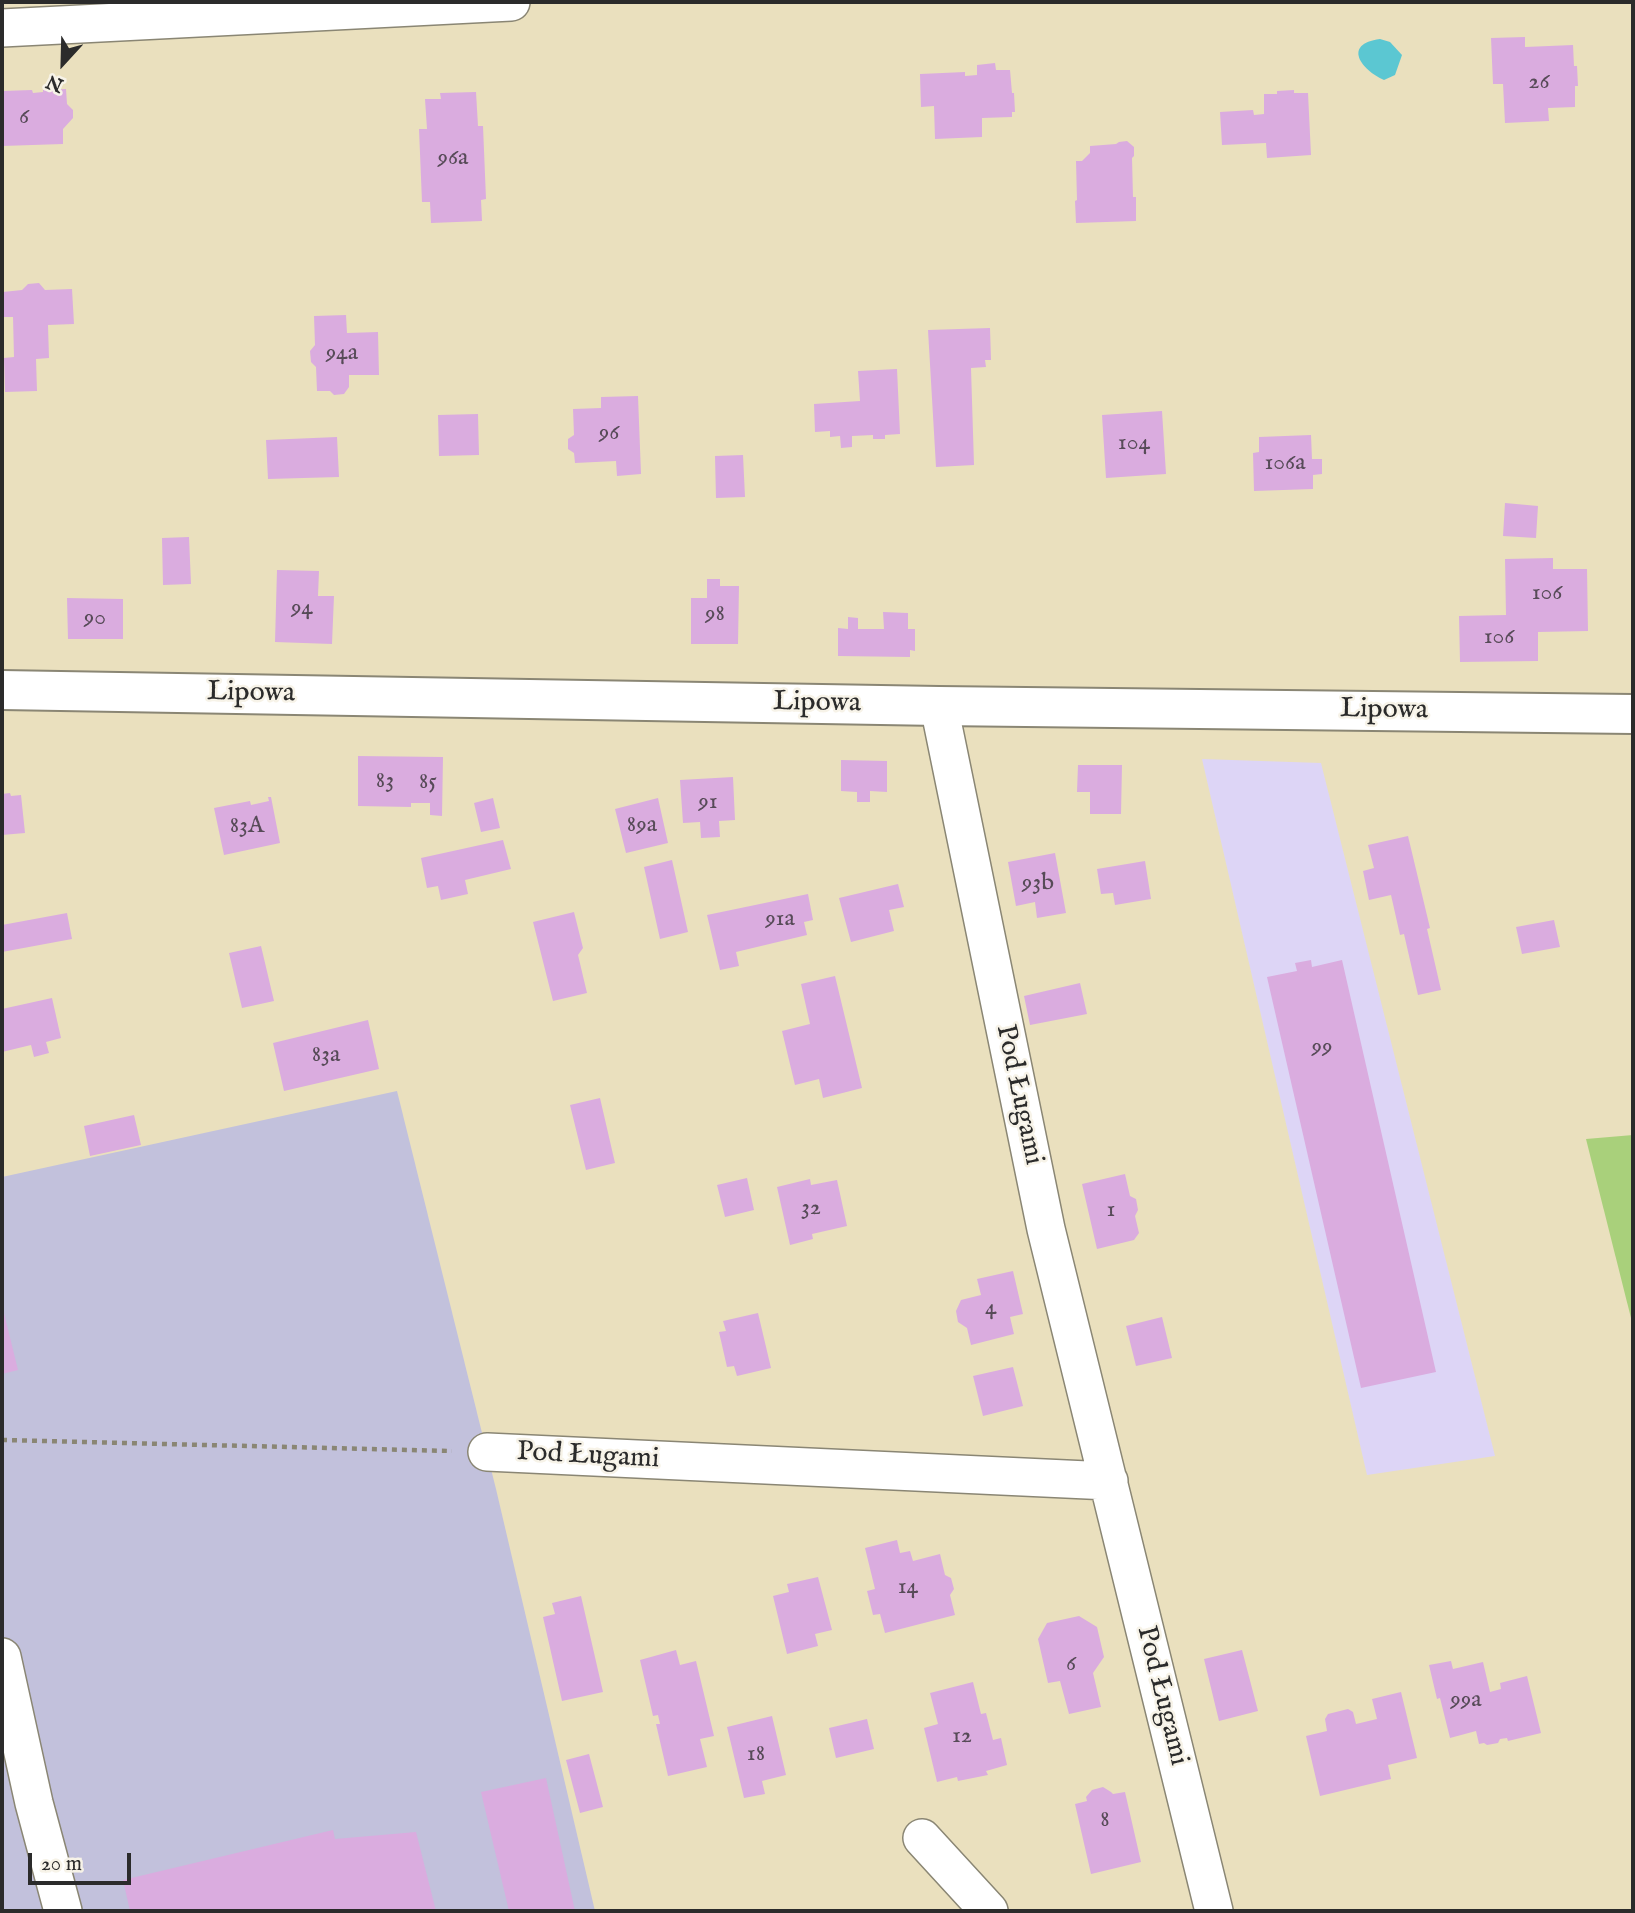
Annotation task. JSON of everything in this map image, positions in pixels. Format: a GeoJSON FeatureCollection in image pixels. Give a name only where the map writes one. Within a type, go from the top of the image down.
{"type":"FeatureCollection","features":[{"type":"Feature","properties":{"kind":"main road","name":"Lipowa"},"geometry":{"type":"LineString","coordinates":[[2,690],[939,706],[1633,714]]}},
{"type":"Feature","properties":{"kind":"street"},"geometry":{"type":"LineString","coordinates":[[2,28],[510,2]]}},
{"type":"Feature","properties":{"kind":"street","name":"Pod Ługami"},"geometry":{"type":"LineString","coordinates":[[939,706],[1046,1229],[1214,1911]]}},
{"type":"Feature","properties":{"kind":"street","name":"Pod Ługami"},"geometry":{"type":"LineString","coordinates":[[488,1452],[1109,1481]]}},
{"type":"Feature","properties":{"kind":"street"},"geometry":{"type":"LineString","coordinates":[[2,1657],[34,1803],[62,1911]]}},
{"type":"Feature","properties":{"kind":"street"},"geometry":{"type":"LineString","coordinates":[[922,1838],[989,1911]]}},
{"type":"Feature","properties":{"kind":"path"},"geometry":{"type":"LineString","coordinates":[[2,1440],[488,1452]]}},
{"type":"Feature","properties":{"kind":"shaded area"},"geometry":{"type":"Polygon","coordinates":[[[1202,759],[1321,763],[1495,1456],[1367,1475],[1202,759]]]}},
{"type":"Feature","properties":{"kind":"shaded area"},"geometry":{"type":"Polygon","coordinates":[[[397,1091],[496,1489],[595,1911],[2,1911],[2,1177],[397,1091]]]}},
{"type":"Feature","properties":{"kind":"green space"},"geometry":{"type":"Polygon","coordinates":[[[1633,1135],[1633,1326],[1586,1139],[1633,1135]]]}},
{"type":"Feature","properties":{"kind":"water"},"geometry":{"type":"Polygon","coordinates":[[[1380,39],[1390,42],[1402,55],[1395,75],[1384,80],[1368,70],[1359,58],[1361,46],[1380,39]]]}},
{"type":"Feature","properties":{"kind":"building"},"geometry":{"type":"Polygon","coordinates":[[[1525,37],[1525,47],[1573,45],[1578,86],[1575,86],[1575,107],[1548,108],[1549,121],[1505,123],[1503,84],[1493,84],[1491,38],[1525,37]]]}},
{"type":"Feature","properties":{"kind":"building"},"geometry":{"type":"Polygon","coordinates":[[[995,63],[996,70],[1010,70],[1015,112],[1012,112],[1012,117],[982,118],[982,137],[935,139],[934,106],[921,107],[920,74],[965,72],[965,76],[977,75],[977,65],[995,63]]]}},
{"type":"Feature","properties":{"kind":"building"},"geometry":{"type":"Polygon","coordinates":[[[66,89],[67,104],[73,110],[73,118],[63,129],[63,144],[2,146],[2,91],[32,90],[33,93],[66,89]]]}},
{"type":"Feature","properties":{"kind":"building"},"geometry":{"type":"Polygon","coordinates":[[[1294,90],[1294,93],[1308,93],[1311,155],[1267,158],[1266,143],[1222,145],[1220,112],[1253,110],[1254,115],[1264,114],[1264,94],[1294,90]]]}},
{"type":"Feature","properties":{"kind":"building"},"geometry":{"type":"Polygon","coordinates":[[[476,92],[478,126],[483,126],[486,199],[481,200],[482,221],[431,223],[430,202],[422,202],[419,129],[427,129],[425,99],[441,99],[440,93],[476,92]]]}},
{"type":"Feature","properties":{"kind":"building"},"geometry":{"type":"Polygon","coordinates":[[[1127,141],[1134,147],[1133,197],[1136,197],[1136,221],[1076,223],[1076,161],[1082,161],[1090,153],[1090,146],[1127,141]]]}},
{"type":"Feature","properties":{"kind":"building"},"geometry":{"type":"Polygon","coordinates":[[[39,283],[45,290],[72,289],[74,324],[48,325],[49,358],[36,359],[37,391],[5,392],[4,358],[14,357],[13,317],[4,317],[3,292],[22,290],[28,284],[39,283]]]}},
{"type":"Feature","properties":{"kind":"building"},"geometry":{"type":"Polygon","coordinates":[[[346,315],[347,333],[378,332],[379,375],[349,375],[349,387],[344,394],[317,391],[316,367],[311,362],[310,351],[315,345],[314,316],[346,315]]]}},
{"type":"Feature","properties":{"kind":"building"},"geometry":{"type":"Polygon","coordinates":[[[990,328],[991,360],[985,360],[986,367],[971,368],[974,465],[936,467],[928,330],[990,328]]]}},
{"type":"Feature","properties":{"kind":"building"},"geometry":{"type":"Polygon","coordinates":[[[897,369],[900,434],[885,435],[885,439],[873,439],[873,435],[852,436],[852,447],[841,448],[840,436],[830,437],[830,431],[815,432],[814,404],[860,401],[858,371],[897,369]]]}},
{"type":"Feature","properties":{"kind":"building"},"geometry":{"type":"Polygon","coordinates":[[[638,396],[641,474],[617,476],[616,461],[575,463],[574,453],[568,449],[568,439],[574,435],[573,409],[601,408],[601,397],[638,396]]]}},
{"type":"Feature","properties":{"kind":"building"},"geometry":{"type":"Polygon","coordinates":[[[1162,411],[1166,474],[1106,478],[1102,415],[1162,411]]]}},
{"type":"Feature","properties":{"kind":"building"},"geometry":{"type":"Polygon","coordinates":[[[478,414],[479,455],[439,456],[438,415],[478,414]]]}},
{"type":"Feature","properties":{"kind":"building"},"geometry":{"type":"Polygon","coordinates":[[[1311,435],[1312,459],[1322,459],[1322,474],[1313,475],[1313,489],[1254,491],[1253,453],[1259,452],[1259,437],[1311,435]]]}},
{"type":"Feature","properties":{"kind":"building"},"geometry":{"type":"Polygon","coordinates":[[[337,437],[339,477],[268,479],[266,440],[337,437]]]}},
{"type":"Feature","properties":{"kind":"building"},"geometry":{"type":"Polygon","coordinates":[[[743,455],[745,497],[716,498],[715,456],[743,455]]]}},
{"type":"Feature","properties":{"kind":"building"},"geometry":{"type":"Polygon","coordinates":[[[1505,503],[1538,506],[1536,538],[1503,536],[1505,503]]]}},
{"type":"Feature","properties":{"kind":"building"},"geometry":{"type":"Polygon","coordinates":[[[189,537],[191,584],[163,585],[162,538],[189,537]]]}},
{"type":"Feature","properties":{"kind":"building"},"geometry":{"type":"Polygon","coordinates":[[[1553,558],[1553,569],[1587,569],[1588,631],[1538,632],[1538,661],[1460,662],[1459,616],[1506,615],[1505,559],[1553,558]]]}},
{"type":"Feature","properties":{"kind":"building"},"geometry":{"type":"Polygon","coordinates":[[[277,570],[319,571],[318,596],[334,596],[332,644],[275,642],[277,570]]]}},
{"type":"Feature","properties":{"kind":"building"},"geometry":{"type":"Polygon","coordinates":[[[707,579],[720,579],[720,586],[739,586],[738,644],[691,644],[691,598],[707,598],[707,579]]]}},
{"type":"Feature","properties":{"kind":"building"},"geometry":{"type":"Polygon","coordinates":[[[67,598],[123,599],[123,639],[68,639],[67,598]]]}},
{"type":"Feature","properties":{"kind":"building"},"geometry":{"type":"Polygon","coordinates":[[[883,612],[908,613],[908,629],[915,629],[915,651],[910,650],[910,657],[838,656],[838,628],[848,629],[848,617],[858,618],[858,629],[884,629],[883,612]]]}},
{"type":"Feature","properties":{"kind":"building"},"geometry":{"type":"Polygon","coordinates":[[[358,756],[443,757],[442,816],[430,815],[430,803],[411,803],[411,807],[358,806],[358,756]]]}},
{"type":"Feature","properties":{"kind":"building"},"geometry":{"type":"Polygon","coordinates":[[[841,760],[887,761],[887,792],[870,791],[870,802],[857,802],[857,792],[841,791],[841,760]]]}},
{"type":"Feature","properties":{"kind":"building"},"geometry":{"type":"Polygon","coordinates":[[[1078,765],[1122,765],[1121,814],[1090,814],[1090,792],[1077,792],[1078,765]]]}},
{"type":"Feature","properties":{"kind":"building"},"geometry":{"type":"Polygon","coordinates":[[[733,777],[735,820],[719,821],[720,837],[701,838],[700,822],[683,823],[680,780],[733,777]]]}},
{"type":"Feature","properties":{"kind":"building"},"geometry":{"type":"Polygon","coordinates":[[[10,793],[11,796],[21,795],[25,833],[2,835],[2,794],[10,793]]]}},
{"type":"Feature","properties":{"kind":"building"},"geometry":{"type":"Polygon","coordinates":[[[268,797],[271,797],[280,843],[224,855],[214,808],[250,801],[251,805],[269,801],[268,797]]]}},
{"type":"Feature","properties":{"kind":"building"},"geometry":{"type":"Polygon","coordinates":[[[493,798],[500,828],[481,832],[474,803],[493,798]]]}},
{"type":"Feature","properties":{"kind":"building"},"geometry":{"type":"Polygon","coordinates":[[[658,798],[668,843],[626,853],[615,809],[658,798]]]}},
{"type":"Feature","properties":{"kind":"building"},"geometry":{"type":"Polygon","coordinates":[[[1408,836],[1430,928],[1427,929],[1441,990],[1418,995],[1404,934],[1400,935],[1391,895],[1369,900],[1363,871],[1374,868],[1368,845],[1408,836]]]}},
{"type":"Feature","properties":{"kind":"building"},"geometry":{"type":"Polygon","coordinates":[[[503,840],[511,869],[465,880],[468,894],[441,900],[438,886],[427,888],[421,858],[503,840]]]}},
{"type":"Feature","properties":{"kind":"building"},"geometry":{"type":"Polygon","coordinates":[[[1055,853],[1066,913],[1037,918],[1035,902],[1016,906],[1008,862],[1055,853]]]}},
{"type":"Feature","properties":{"kind":"building"},"geometry":{"type":"Polygon","coordinates":[[[672,860],[688,932],[660,939],[644,867],[672,860]]]}},
{"type":"Feature","properties":{"kind":"building"},"geometry":{"type":"Polygon","coordinates":[[[1145,861],[1151,899],[1115,905],[1113,893],[1101,894],[1097,869],[1145,861]]]}},
{"type":"Feature","properties":{"kind":"building"},"geometry":{"type":"Polygon","coordinates":[[[898,884],[904,907],[889,910],[894,931],[851,942],[839,898],[898,884]]]}},
{"type":"Feature","properties":{"kind":"building"},"geometry":{"type":"Polygon","coordinates":[[[808,894],[813,920],[804,922],[807,935],[736,952],[739,966],[720,970],[707,915],[808,894]]]}},
{"type":"Feature","properties":{"kind":"building"},"geometry":{"type":"Polygon","coordinates":[[[574,912],[583,948],[578,955],[587,993],[553,1001],[533,922],[574,912]]]}},
{"type":"Feature","properties":{"kind":"building"},"geometry":{"type":"Polygon","coordinates":[[[67,913],[72,939],[2,952],[2,925],[67,913]]]}},
{"type":"Feature","properties":{"kind":"building"},"geometry":{"type":"Polygon","coordinates":[[[1554,920],[1560,947],[1522,954],[1516,927],[1554,920]]]}},
{"type":"Feature","properties":{"kind":"building"},"geometry":{"type":"Polygon","coordinates":[[[261,946],[274,1001],[242,1008],[229,953],[261,946]]]}},
{"type":"Feature","properties":{"kind":"building"},"geometry":{"type":"Polygon","coordinates":[[[1311,960],[1312,967],[1342,960],[1436,1372],[1361,1388],[1267,977],[1297,971],[1295,963],[1311,960]]]}},
{"type":"Feature","properties":{"kind":"building"},"geometry":{"type":"Polygon","coordinates":[[[835,976],[862,1088],[823,1098],[819,1079],[795,1085],[782,1031],[810,1024],[801,984],[835,976]]]}},
{"type":"Feature","properties":{"kind":"building"},"geometry":{"type":"Polygon","coordinates":[[[1080,983],[1087,1014],[1030,1025],[1024,996],[1080,983]]]}},
{"type":"Feature","properties":{"kind":"building"},"geometry":{"type":"Polygon","coordinates":[[[52,998],[61,1038],[46,1042],[49,1053],[34,1057],[31,1045],[2,1052],[2,1009],[52,998]]]}},
{"type":"Feature","properties":{"kind":"building"},"geometry":{"type":"Polygon","coordinates":[[[368,1020],[379,1069],[284,1091],[273,1043],[368,1020]]]}},
{"type":"Feature","properties":{"kind":"building"},"geometry":{"type":"Polygon","coordinates":[[[600,1098],[615,1163],[586,1170],[570,1105],[600,1098]]]}},
{"type":"Feature","properties":{"kind":"building"},"geometry":{"type":"Polygon","coordinates":[[[134,1115],[141,1145],[90,1156],[84,1126],[134,1115]]]}},
{"type":"Feature","properties":{"kind":"building"},"geometry":{"type":"Polygon","coordinates":[[[1125,1174],[1130,1196],[1136,1199],[1138,1210],[1135,1216],[1139,1233],[1134,1240],[1097,1249],[1082,1184],[1125,1174]]]}},
{"type":"Feature","properties":{"kind":"building"},"geometry":{"type":"Polygon","coordinates":[[[747,1178],[754,1210],[725,1217],[717,1185],[747,1178]]]}},
{"type":"Feature","properties":{"kind":"building"},"geometry":{"type":"Polygon","coordinates":[[[810,1179],[811,1185],[837,1180],[847,1226],[812,1234],[813,1239],[790,1245],[777,1187],[810,1179]]]}},
{"type":"Feature","properties":{"kind":"building"},"geometry":{"type":"Polygon","coordinates":[[[1013,1271],[1023,1314],[1010,1317],[1014,1334],[971,1345],[967,1328],[958,1322],[956,1311],[961,1300],[981,1295],[977,1279],[1013,1271]]]}},
{"type":"Feature","properties":{"kind":"building"},"geometry":{"type":"Polygon","coordinates":[[[2,1305],[18,1370],[2,1374],[2,1305]]]}},
{"type":"Feature","properties":{"kind":"building"},"geometry":{"type":"Polygon","coordinates":[[[758,1313],[771,1368],[737,1376],[734,1366],[727,1367],[719,1332],[726,1331],[723,1321],[758,1313]]]}},
{"type":"Feature","properties":{"kind":"building"},"geometry":{"type":"Polygon","coordinates":[[[1162,1317],[1172,1358],[1136,1366],[1126,1326],[1162,1317]]]}},
{"type":"Feature","properties":{"kind":"building"},"geometry":{"type":"Polygon","coordinates":[[[1013,1367],[1023,1406],[983,1416],[973,1376],[1013,1367]]]}},
{"type":"Feature","properties":{"kind":"building"},"geometry":{"type":"Polygon","coordinates":[[[897,1540],[900,1553],[910,1551],[913,1561],[940,1554],[945,1575],[951,1578],[954,1589],[950,1595],[955,1615],[885,1633],[880,1614],[873,1615],[867,1591],[875,1589],[865,1548],[897,1540]]]}},
{"type":"Feature","properties":{"kind":"building"},"geometry":{"type":"Polygon","coordinates":[[[818,1577],[832,1630],[815,1634],[818,1646],[787,1654],[773,1596],[789,1592],[787,1584],[818,1577]]]}},
{"type":"Feature","properties":{"kind":"building"},"geometry":{"type":"Polygon","coordinates":[[[581,1596],[603,1692],[562,1701],[543,1617],[555,1614],[552,1603],[581,1596]]]}},
{"type":"Feature","properties":{"kind":"building"},"geometry":{"type":"Polygon","coordinates":[[[1079,1616],[1097,1627],[1104,1657],[1093,1673],[1101,1707],[1069,1714],[1060,1681],[1048,1683],[1038,1639],[1047,1623],[1079,1616]]]}},
{"type":"Feature","properties":{"kind":"building"},"geometry":{"type":"Polygon","coordinates":[[[676,1650],[680,1665],[696,1661],[714,1736],[700,1739],[707,1767],[668,1776],[656,1724],[660,1724],[658,1715],[653,1716],[640,1660],[676,1650]]]}},
{"type":"Feature","properties":{"kind":"building"},"geometry":{"type":"Polygon","coordinates":[[[1242,1650],[1258,1711],[1219,1721],[1204,1659],[1242,1650]]]}},
{"type":"Feature","properties":{"kind":"building"},"geometry":{"type":"Polygon","coordinates":[[[1451,1661],[1453,1669],[1483,1662],[1490,1692],[1501,1689],[1500,1683],[1527,1676],[1541,1733],[1508,1741],[1507,1738],[1500,1739],[1498,1743],[1487,1745],[1479,1744],[1476,1731],[1450,1738],[1429,1665],[1451,1661]]]}},
{"type":"Feature","properties":{"kind":"building"},"geometry":{"type":"Polygon","coordinates":[[[973,1682],[981,1714],[986,1713],[993,1740],[1001,1738],[1007,1765],[986,1771],[988,1775],[958,1781],[957,1777],[937,1782],[924,1728],[938,1724],[930,1693],[973,1682]]]}},
{"type":"Feature","properties":{"kind":"building"},"geometry":{"type":"Polygon","coordinates":[[[1401,1692],[1417,1758],[1388,1765],[1391,1779],[1320,1796],[1306,1736],[1327,1731],[1325,1719],[1328,1714],[1348,1709],[1353,1712],[1356,1724],[1377,1719],[1372,1699],[1401,1692]]]}},
{"type":"Feature","properties":{"kind":"building"},"geometry":{"type":"Polygon","coordinates":[[[772,1716],[786,1775],[762,1781],[765,1794],[744,1798],[727,1727],[772,1716]]]}},
{"type":"Feature","properties":{"kind":"building"},"geometry":{"type":"Polygon","coordinates":[[[867,1719],[874,1749],[836,1758],[829,1728],[867,1719]]]}},
{"type":"Feature","properties":{"kind":"building"},"geometry":{"type":"Polygon","coordinates":[[[589,1754],[603,1807],[580,1813],[566,1760],[589,1754]]]}},
{"type":"Feature","properties":{"kind":"building"},"geometry":{"type":"Polygon","coordinates":[[[546,1778],[575,1911],[509,1911],[481,1792],[546,1778]]]}},
{"type":"Feature","properties":{"kind":"building"},"geometry":{"type":"Polygon","coordinates":[[[1103,1787],[1113,1794],[1125,1792],[1141,1862],[1091,1874],[1075,1804],[1087,1801],[1086,1797],[1092,1790],[1103,1787]]]}},
{"type":"Feature","properties":{"kind":"building"},"geometry":{"type":"Polygon","coordinates":[[[333,1830],[335,1839],[416,1832],[436,1911],[130,1911],[123,1880],[333,1830]]]}}]}
